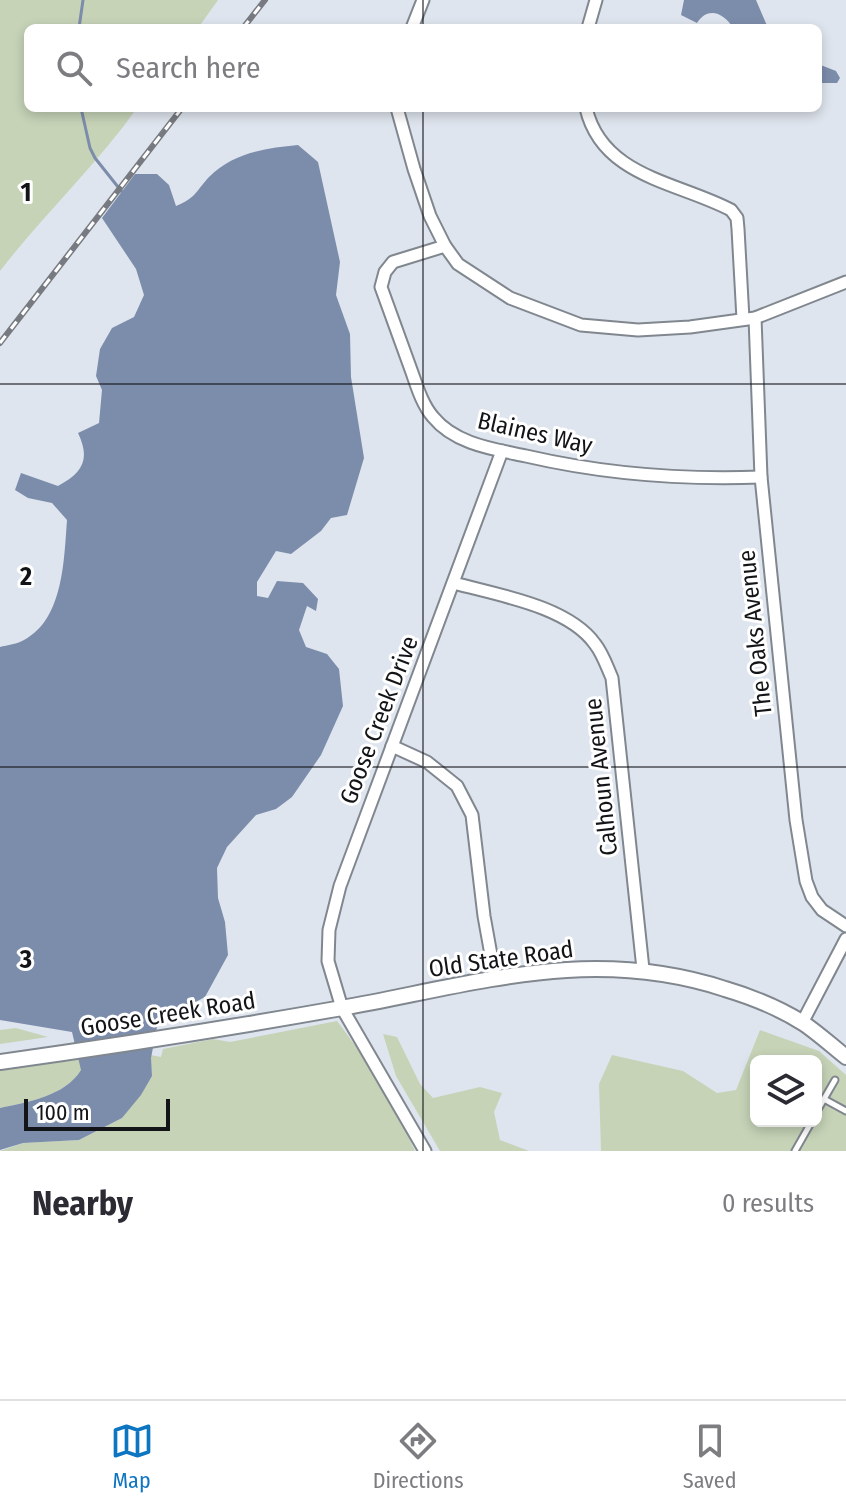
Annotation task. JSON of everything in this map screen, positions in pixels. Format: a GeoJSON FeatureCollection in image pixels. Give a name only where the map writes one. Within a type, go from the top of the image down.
{"type":"FeatureCollection","features":[{"type":"Feature","properties":{"kind":"main road","name":"Old State Road"},"geometry":{"type":"LineString","coordinates":[[342,1008],[495,977],[564,969],[643,969],[699,980],[757,999],[802,1023],[846,1057]]}},
{"type":"Feature","properties":{"kind":"main road","name":"Goose Creek Road"},"geometry":{"type":"LineString","coordinates":[[0,1062],[342,1008]]}},
{"type":"Feature","properties":{"kind":"street"},"geometry":{"type":"LineString","coordinates":[[414,24],[423,0]]}},
{"type":"Feature","properties":{"kind":"street"},"geometry":{"type":"LineString","coordinates":[[589,24],[596,0]]}},
{"type":"Feature","properties":{"kind":"street"},"geometry":{"type":"LineString","coordinates":[[398,112],[430,216],[458,264],[510,298],[581,325],[638,330],[749,319],[846,282]]}},
{"type":"Feature","properties":{"kind":"street","name":"The Oaks Avenue"},"geometry":{"type":"LineString","coordinates":[[587,112],[590,126],[607,150],[632,170],[731,210],[737,218],[796,820],[806,881],[812,897],[822,910],[846,926]]}},
{"type":"Feature","properties":{"kind":"street","name":"Blaines Way"},"geometry":{"type":"LineString","coordinates":[[445,246],[393,262],[385,272],[381,287],[430,414],[442,427],[461,439],[577,468],[708,479],[761,477]]}},
{"type":"Feature","properties":{"kind":"street","name":"Goose Creek Drive"},"geometry":{"type":"LineString","coordinates":[[425,1151],[342,1008],[328,961],[329,930],[340,886],[502,451]]}},
{"type":"Feature","properties":{"kind":"street","name":"Calhoun Avenue"},"geometry":{"type":"LineString","coordinates":[[454,583],[536,606],[571,621],[595,644],[612,678],[643,969]]}},
{"type":"Feature","properties":{"kind":"street"},"geometry":{"type":"LineString","coordinates":[[392,746],[427,762],[457,786],[472,815],[495,977]]}},
{"type":"Feature","properties":{"kind":"street"},"geometry":{"type":"LineString","coordinates":[[802,1023],[846,939]]}},
{"type":"Feature","properties":{"kind":"lane"},"geometry":{"type":"LineString","coordinates":[[822,1102],[835,1080]]}},
{"type":"Feature","properties":{"kind":"lane"},"geometry":{"type":"LineString","coordinates":[[824,1099],[846,1111]]}},
{"type":"Feature","properties":{"kind":"lane"},"geometry":{"type":"LineString","coordinates":[[795,1151],[809,1127]]}},
{"type":"Feature","properties":{"kind":"green space"},"geometry":{"type":"Polygon","coordinates":[[[0,0],[218,0],[201,24],[24,24],[24,112],[134,112],[0,271],[0,0]]]}},
{"type":"Feature","properties":{"kind":"green space"},"geometry":{"type":"Polygon","coordinates":[[[337,1021],[380,1083],[415,1151],[0,1151],[23,1143],[79,1140],[122,1118],[152,1076],[150,1058],[81,1070],[56,1092],[0,1108],[0,1062],[136,1052],[161,1057],[163,1049],[213,1039],[230,1042],[337,1021]]]}},
{"type":"Feature","properties":{"kind":"green space"},"geometry":{"type":"Polygon","coordinates":[[[16,1028],[48,1037],[0,1044],[0,1030],[16,1028]]]}},
{"type":"Feature","properties":{"kind":"green space"},"geometry":{"type":"Polygon","coordinates":[[[760,1030],[819,1051],[846,1075],[846,1151],[601,1151],[599,1084],[612,1055],[683,1071],[717,1093],[736,1090],[750,1055],[760,1030]]]}},
{"type":"Feature","properties":{"kind":"green space"},"geometry":{"type":"Polygon","coordinates":[[[383,1034],[397,1037],[420,1084],[433,1098],[480,1087],[502,1093],[494,1112],[500,1140],[529,1151],[440,1151],[396,1076],[383,1034]]]}},
{"type":"Feature","properties":{"kind":"water"},"geometry":{"type":"Polygon","coordinates":[[[684,0],[756,0],[766,24],[730,24],[721,15],[711,13],[697,23],[681,15],[684,0]]]}},
{"type":"Feature","properties":{"kind":"water"},"geometry":{"type":"Polygon","coordinates":[[[822,66],[836,71],[840,78],[837,83],[822,83],[822,66]]]}},
{"type":"Feature","properties":{"kind":"water"},"geometry":{"type":"Polygon","coordinates":[[[298,145],[318,162],[340,262],[336,295],[350,334],[351,377],[364,458],[347,515],[331,518],[321,531],[291,554],[276,551],[257,582],[257,596],[268,598],[277,581],[303,583],[318,599],[316,611],[307,606],[299,630],[306,647],[327,654],[339,669],[343,706],[321,755],[292,797],[276,809],[256,815],[227,847],[217,868],[218,898],[225,922],[228,955],[205,997],[158,1022],[151,1058],[152,1076],[141,1095],[122,1118],[79,1140],[23,1143],[0,1150],[0,1108],[56,1092],[81,1070],[72,1032],[0,1020],[0,647],[24,640],[47,618],[63,569],[67,520],[52,503],[28,498],[15,490],[21,473],[58,486],[73,476],[84,458],[78,433],[99,423],[102,390],[96,376],[100,349],[112,328],[134,317],[144,295],[136,269],[102,218],[135,174],[157,174],[169,185],[176,206],[192,197],[218,169],[239,157],[298,145]]]}},
{"type":"Feature","properties":{"kind":"waterway"},"geometry":{"type":"LineString","coordinates":[[80,24],[83,0]]}},
{"type":"Feature","properties":{"kind":"waterway"},"geometry":{"type":"LineString","coordinates":[[82,112],[95,158],[122,192]]}},
{"type":"Feature","properties":{"kind":"railway"},"geometry":{"type":"LineString","coordinates":[[246,24],[265,0]]}},
{"type":"Feature","properties":{"kind":"railway"},"geometry":{"type":"LineString","coordinates":[[0,343],[179,112]]}}]}
